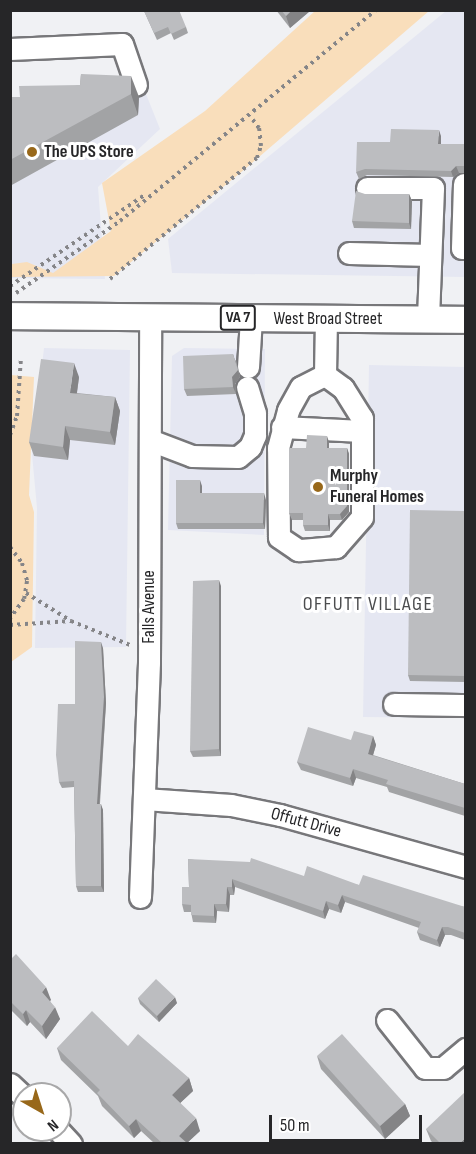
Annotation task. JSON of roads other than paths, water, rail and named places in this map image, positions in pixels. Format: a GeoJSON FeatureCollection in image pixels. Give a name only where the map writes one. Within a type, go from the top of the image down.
{"type":"FeatureCollection","features":[{"type":"Feature","properties":{"kind":"main road","name":"West Broad Street"},"geometry":{"type":"LineString","coordinates":[[10,316],[465,320]]}},
{"type":"Feature","properties":{"kind":"street"},"geometry":{"type":"LineString","coordinates":[[10,49],[122,44],[136,85]]}},
{"type":"Feature","properties":{"kind":"street"},"geometry":{"type":"LineString","coordinates":[[464,184],[462,248],[465,248]]}},
{"type":"Feature","properties":{"kind":"street"},"geometry":{"type":"LineString","coordinates":[[367,188],[434,188],[428,320]]}},
{"type":"Feature","properties":{"kind":"street"},"geometry":{"type":"LineString","coordinates":[[349,253],[430,255]]}},
{"type":"Feature","properties":{"kind":"street","name":"Falls Avenue"},"geometry":{"type":"LineString","coordinates":[[140,897],[148,653],[150,317]]}},
{"type":"Feature","properties":{"kind":"street"},"geometry":{"type":"LineString","coordinates":[[150,440],[192,456],[238,457],[250,447],[255,435],[255,413],[248,377],[251,318]]}},
{"type":"Feature","properties":{"kind":"street"},"geometry":{"type":"LineString","coordinates":[[325,375],[326,319]]}},
{"type":"Feature","properties":{"kind":"street"},"geometry":{"type":"LineString","coordinates":[[325,375],[343,388],[362,418],[362,517],[336,547],[298,550],[279,537],[278,448],[282,427],[301,387],[325,375]]}},
{"type":"Feature","properties":{"kind":"street"},"geometry":{"type":"LineString","coordinates":[[282,427],[362,431]]}},
{"type":"Feature","properties":{"kind":"street"},"geometry":{"type":"LineString","coordinates":[[394,704],[465,705]]}},
{"type":"Feature","properties":{"kind":"street","name":"Offutt Drive"},"geometry":{"type":"LineString","coordinates":[[144,799],[231,805],[280,815],[465,867]]}},
{"type":"Feature","properties":{"kind":"street"},"geometry":{"type":"LineString","coordinates":[[387,1020],[425,1068],[443,1068],[465,1049]]}},
{"type":"Feature","properties":{"kind":"place","name":"The UPS Store"},"geometry":{"type":"Point","coordinates":[32,152]}},
{"type":"Feature","properties":{"kind":"place","name":"Murphy Funeral Homes"},"geometry":{"type":"Point","coordinates":[318,487]}},
{"type":"Feature","properties":{"kind":"district","name":"OFFUTT VILLAGE"},"geometry":{"type":"Point","coordinates":[368,604]}}]}
